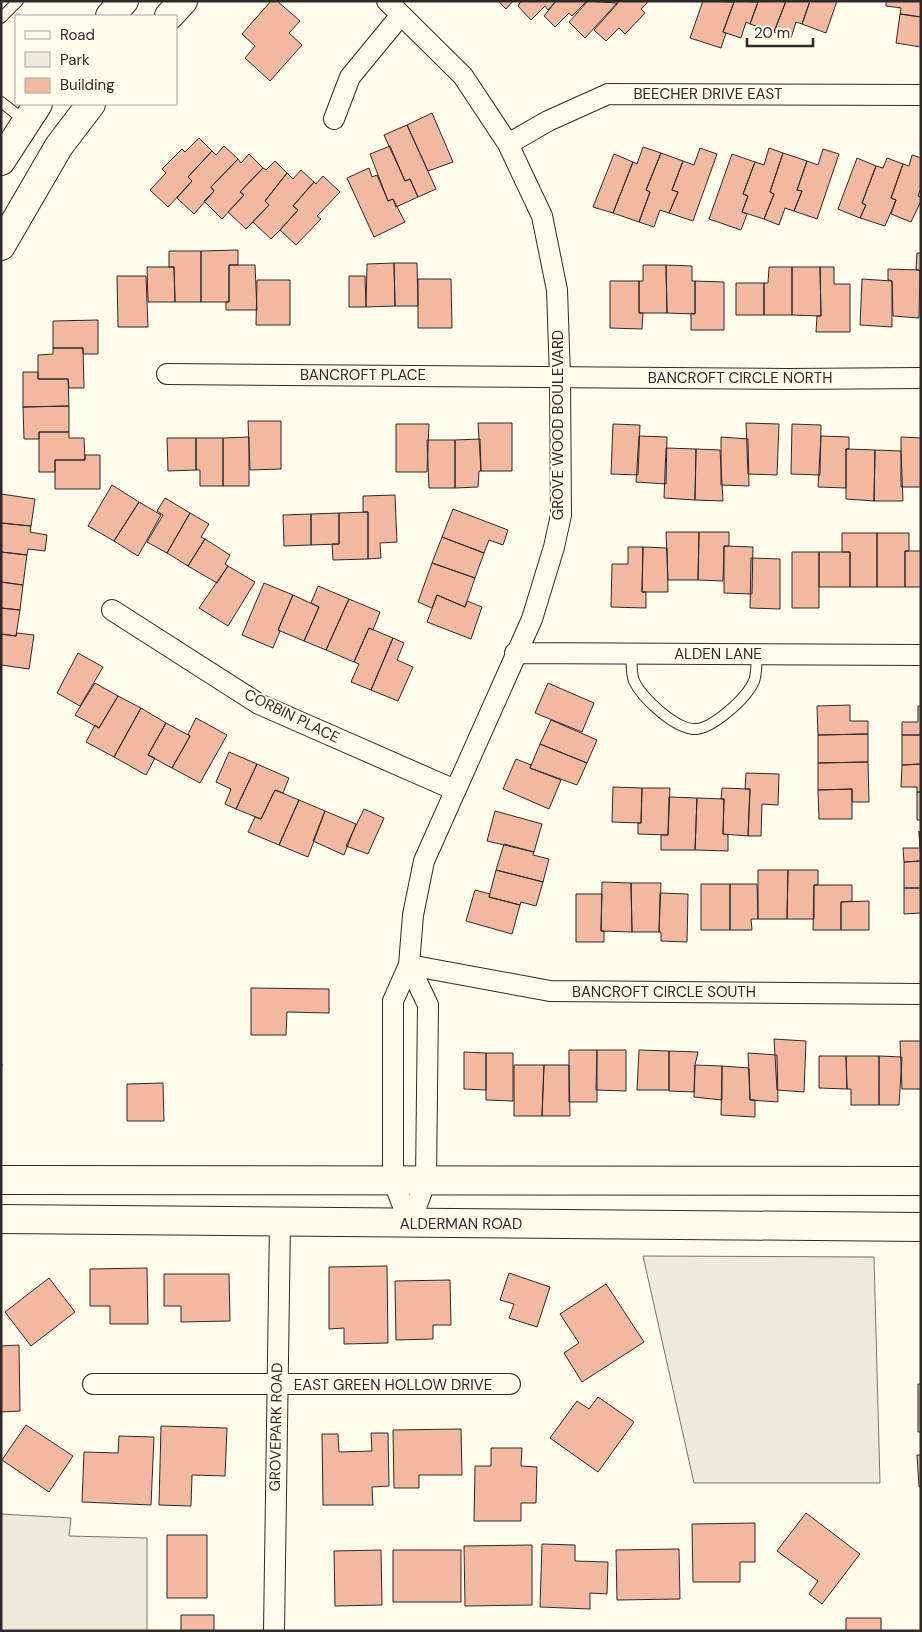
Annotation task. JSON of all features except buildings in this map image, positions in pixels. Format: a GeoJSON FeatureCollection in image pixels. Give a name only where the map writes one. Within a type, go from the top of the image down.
{"type":"FeatureCollection","features":[{"type":"Feature","properties":{"kind":"main road"},"geometry":{"type":"LineString","coordinates":[[111,15],[124,1]]}},
{"type":"Feature","properties":{"kind":"main road"},"geometry":{"type":"LineString","coordinates":[[170,15],[183,1]]}},
{"type":"Feature","properties":{"kind":"main road"},"geometry":{"type":"LineString","coordinates":[[1,246],[60,146],[90,105]]}},
{"type":"Feature","properties":{"kind":"main road"},"geometry":{"type":"LineString","coordinates":[[1,161],[32,112],[60,146]]}},
{"type":"Feature","properties":{"kind":"main road"},"geometry":{"type":"LineString","coordinates":[[1,1180],[921,1181]]}},
{"type":"Feature","properties":{"kind":"main road","name":"ALDERMAN ROAD"},"geometry":{"type":"LineString","coordinates":[[1,1219],[280,1223],[921,1227]]}},
{"type":"Feature","properties":{"kind":"street","name":"GROVE WOOD BOULEVARD"},"geometry":{"type":"LineString","coordinates":[[387,1],[463,76],[508,144],[542,216],[557,290],[560,376],[561,515],[544,586],[532,620],[424,861],[413,915],[409,965],[393,1001],[393,1180],[410,1224]]}},
{"type":"Feature","properties":{"kind":"street"},"geometry":{"type":"LineString","coordinates":[[334,119],[350,77],[402,15]]}},
{"type":"Feature","properties":{"kind":"street","name":"BEECHER DRIVE EAST"},"geometry":{"type":"LineString","coordinates":[[508,144],[548,121],[608,94],[921,95]]}},
{"type":"Feature","properties":{"kind":"street","name":"BANCROFT PLACE"},"geometry":{"type":"LineString","coordinates":[[167,374],[560,376]]}},
{"type":"Feature","properties":{"kind":"street","name":"BANCROFT CIRCLE NORTH"},"geometry":{"type":"LineString","coordinates":[[560,376],[787,379],[921,378]]}},
{"type":"Feature","properties":{"kind":"street","name":"CORBIN PLACE"},"geometry":{"type":"LineString","coordinates":[[112,610],[259,704],[455,790]]}},
{"type":"Feature","properties":{"kind":"street","name":"ALDEN LANE"},"geometry":{"type":"LineString","coordinates":[[516,654],[921,655]]}},
{"type":"Feature","properties":{"kind":"street","name":"GROVE WOOD BOULEVARD"},"geometry":{"type":"LineString","coordinates":[[409,965],[428,1005],[426,1180],[410,1224]]}},
{"type":"Feature","properties":{"kind":"street","name":"BANCROFT CIRCLE SOUTH"},"geometry":{"type":"LineString","coordinates":[[409,965],[550,991],[921,994]]}},
{"type":"Feature","properties":{"kind":"street","name":"GROVEPARK ROAD"},"geometry":{"type":"LineString","coordinates":[[274,1631],[276,1386],[280,1223]]}},
{"type":"Feature","properties":{"kind":"street","name":"EAST GREEN HOLLOW DRIVE"},"geometry":{"type":"LineString","coordinates":[[93,1384],[276,1386],[510,1384]]}},
{"type":"Feature","properties":{"kind":"lane"},"geometry":{"type":"LineString","coordinates":[[1,18],[18,1]]}},
{"type":"Feature","properties":{"kind":"lane"},"geometry":{"type":"LineString","coordinates":[[1,102],[32,112]]}},
{"type":"Feature","properties":{"kind":"lane"},"geometry":{"type":"LineString","coordinates":[[631,654],[634,680],[644,694],[665,717],[679,726],[695,729],[707,727],[747,693],[754,680],[757,655]]}},
{"type":"Feature","properties":{"kind":"green space"},"geometry":{"type":"Polygon","coordinates":[[[643,1256],[874,1257],[880,1483],[694,1483],[643,1256]]]}},
{"type":"Feature","properties":{"kind":"green space"},"geometry":{"type":"Polygon","coordinates":[[[1,1514],[71,1518],[69,1536],[147,1538],[147,1631],[1,1631],[1,1514]]]}}]}
